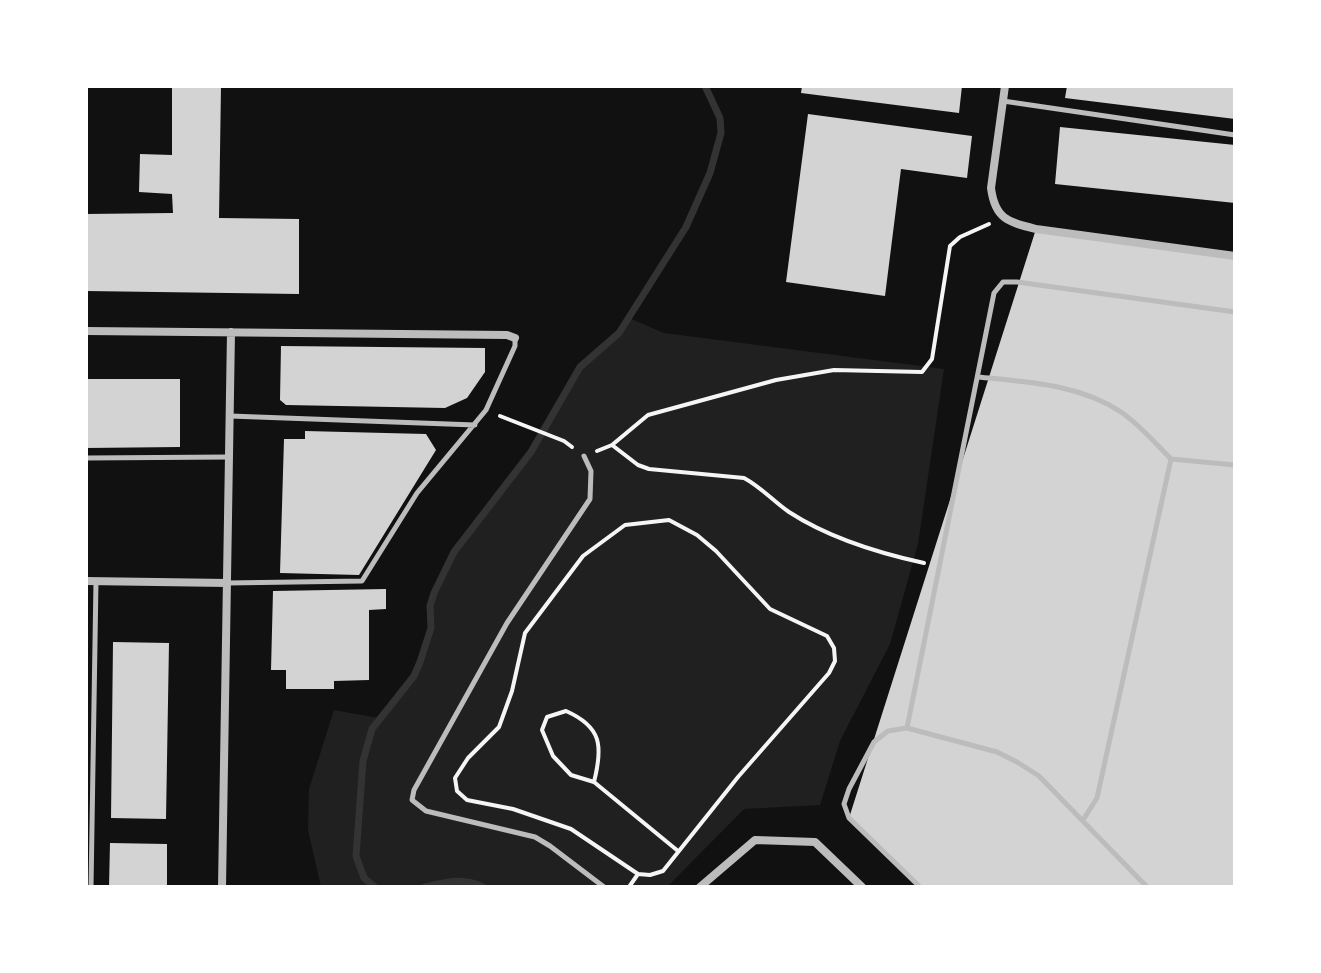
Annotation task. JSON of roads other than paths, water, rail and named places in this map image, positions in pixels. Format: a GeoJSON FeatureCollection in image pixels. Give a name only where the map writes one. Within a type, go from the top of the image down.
{"type":"FeatureCollection","features":[{"type":"Feature","properties":{"kind":"street"},"geometry":{"type":"LineString","coordinates":[[1005,86],[991,188],[993,204],[1002,217],[1036,229],[1235,256]]}},
{"type":"Feature","properties":{"kind":"street"},"geometry":{"type":"LineString","coordinates":[[86,331],[507,335],[515,338]]}},
{"type":"Feature","properties":{"kind":"street"},"geometry":{"type":"LineString","coordinates":[[222,887],[231,332]]}},
{"type":"Feature","properties":{"kind":"street"},"geometry":{"type":"LineString","coordinates":[[91,581],[227,583]]}},
{"type":"Feature","properties":{"kind":"street"},"geometry":{"type":"LineString","coordinates":[[705,885],[755,840],[815,842],[862,887]]}},
{"type":"Feature","properties":{"kind":"lane"},"geometry":{"type":"LineString","coordinates":[[1003,101],[1235,135]]}},
{"type":"Feature","properties":{"kind":"lane"},"geometry":{"type":"LineString","coordinates":[[907,728],[994,293],[1003,282],[1017,282],[1235,312]]}},
{"type":"Feature","properties":{"kind":"lane"},"geometry":{"type":"LineString","coordinates":[[227,583],[362,581],[417,493],[486,410],[515,346],[515,338]]}},
{"type":"Feature","properties":{"kind":"lane"},"geometry":{"type":"LineString","coordinates":[[978,377],[1064,388],[1092,397],[1121,412],[1171,459],[1235,465]]}},
{"type":"Feature","properties":{"kind":"lane"},"geometry":{"type":"LineString","coordinates":[[229,416],[475,425]]}},
{"type":"Feature","properties":{"kind":"lane"},"geometry":{"type":"LineString","coordinates":[[584,456],[591,471],[590,499],[507,623],[414,790],[412,800],[426,811],[535,837],[604,887]]}},
{"type":"Feature","properties":{"kind":"lane"},"geometry":{"type":"LineString","coordinates":[[86,458],[229,457]]}},
{"type":"Feature","properties":{"kind":"lane"},"geometry":{"type":"LineString","coordinates":[[1083,820],[1097,798],[1171,459]]}},
{"type":"Feature","properties":{"kind":"lane"},"geometry":{"type":"LineString","coordinates":[[91,581],[91,887]]}},
{"type":"Feature","properties":{"kind":"lane"},"geometry":{"type":"LineString","coordinates":[[920,887],[849,818],[844,804],[874,742],[888,731],[907,728],[997,752],[1039,776],[1147,887]]}},
{"type":"Feature","properties":{"kind":"waterway"},"geometry":{"type":"LineString","coordinates":[[375,887],[364,878],[356,856],[363,761],[372,729],[414,676],[431,628],[430,606],[434,593],[454,552],[531,452],[580,367],[619,333],[686,227],[710,173],[721,133],[720,118],[705,86]]}},
{"type":"Feature","properties":{"kind":"waterway"},"geometry":{"type":"LineString","coordinates":[[425,887],[461,881],[483,887]]}}]}
